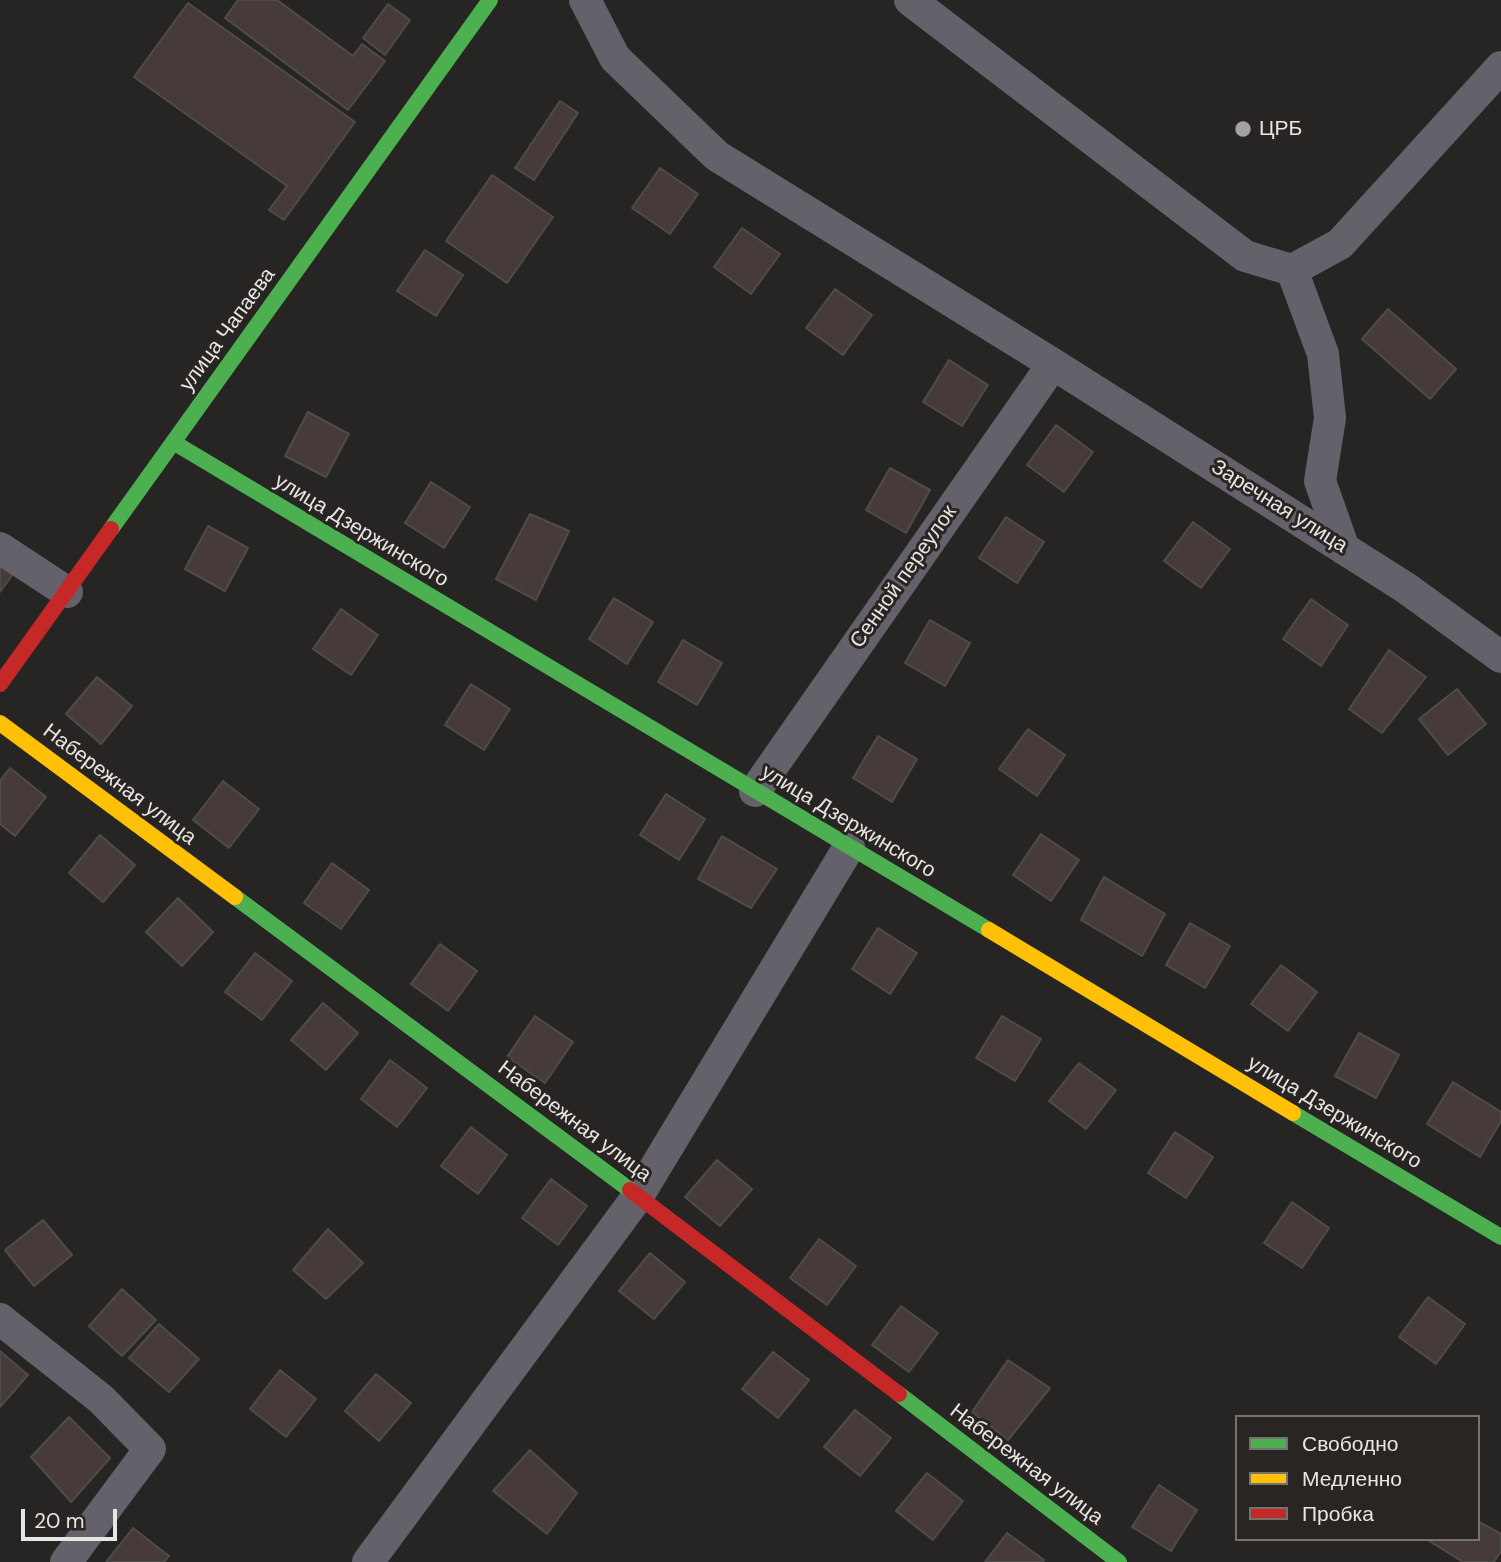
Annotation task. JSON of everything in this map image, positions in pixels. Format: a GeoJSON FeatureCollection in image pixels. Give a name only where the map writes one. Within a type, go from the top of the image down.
{"type":"FeatureCollection","features":[{"type":"Feature","properties":{"kind":"street","name":"улица Чапаева"},"geometry":{"type":"LineString","coordinates":[[0,684],[490,0]]}},
{"type":"Feature","properties":{"kind":"street","name":"Заречная улица"},"geometry":{"type":"LineString","coordinates":[[585,0],[615,58],[717,156],[1053,364],[1406,588],[1501,657]]}},
{"type":"Feature","properties":{"kind":"street"},"geometry":{"type":"LineString","coordinates":[[910,0],[1245,256],[1292,270],[1340,244],[1501,67]]}},
{"type":"Feature","properties":{"kind":"street"},"geometry":{"type":"LineString","coordinates":[[1292,270],[1323,354],[1330,418],[1320,481],[1344,549]]}},
{"type":"Feature","properties":{"kind":"street","name":"Сенной переулок"},"geometry":{"type":"LineString","coordinates":[[755,791],[1053,364]]}},
{"type":"Feature","properties":{"kind":"street","name":"улица Дзержинского"},"geometry":{"type":"LineString","coordinates":[[173,442],[1501,1237]]}},
{"type":"Feature","properties":{"kind":"street"},"geometry":{"type":"LineString","coordinates":[[0,548],[66,592]]}},
{"type":"Feature","properties":{"kind":"street","name":"Набережная улица"},"geometry":{"type":"LineString","coordinates":[[0,723],[638,1196],[1119,1562]]}},
{"type":"Feature","properties":{"kind":"street"},"geometry":{"type":"LineString","coordinates":[[368,1562],[638,1196],[849,847]]}},
{"type":"Feature","properties":{"kind":"street"},"geometry":{"type":"LineString","coordinates":[[0,1319],[101,1399],[150,1449],[66,1562]]}},
{"type":"Feature","properties":{"kind":"building"},"geometry":{"type":"Polygon","coordinates":[[[238,0],[277,0],[353,56],[362,44],[385,61],[348,110],[225,18],[238,0]]]}},
{"type":"Feature","properties":{"kind":"building"},"geometry":{"type":"Polygon","coordinates":[[[188,3],[355,122],[284,220],[269,210],[287,186],[134,77],[188,3]]]}},
{"type":"Feature","properties":{"kind":"building"},"geometry":{"type":"Polygon","coordinates":[[[388,4],[410,20],[385,55],[363,38],[388,4]]]}},
{"type":"Feature","properties":{"kind":"building"},"geometry":{"type":"Polygon","coordinates":[[[560,101],[578,113],[534,180],[515,168],[560,101]]]}},
{"type":"Feature","properties":{"kind":"building"},"geometry":{"type":"Polygon","coordinates":[[[660,168],[698,194],[670,234],[632,208],[660,168]]]}},
{"type":"Feature","properties":{"kind":"building"},"geometry":{"type":"Polygon","coordinates":[[[492,175],[553,217],[507,283],[446,241],[492,175]]]}},
{"type":"Feature","properties":{"kind":"building"},"geometry":{"type":"Polygon","coordinates":[[[742,228],[780,254],[751,294],[714,267],[742,228]]]}},
{"type":"Feature","properties":{"kind":"building"},"geometry":{"type":"Polygon","coordinates":[[[425,250],[463,275],[436,316],[397,291],[425,250]]]}},
{"type":"Feature","properties":{"kind":"building"},"geometry":{"type":"Polygon","coordinates":[[[835,289],[872,315],[843,355],[806,328],[835,289]]]}},
{"type":"Feature","properties":{"kind":"building"},"geometry":{"type":"Polygon","coordinates":[[[1388,309],[1456,369],[1430,399],[1362,339],[1388,309]]]}},
{"type":"Feature","properties":{"kind":"building"},"geometry":{"type":"Polygon","coordinates":[[[949,360],[988,385],[962,426],[923,402],[949,360]]]}},
{"type":"Feature","properties":{"kind":"building"},"geometry":{"type":"Polygon","coordinates":[[[308,412],[349,434],[326,477],[285,456],[308,412]]]}},
{"type":"Feature","properties":{"kind":"building"},"geometry":{"type":"Polygon","coordinates":[[[1056,425],[1093,452],[1064,492],[1027,465],[1056,425]]]}},
{"type":"Feature","properties":{"kind":"building"},"geometry":{"type":"Polygon","coordinates":[[[890,468],[930,490],[906,533],[866,510],[890,468]]]}},
{"type":"Feature","properties":{"kind":"building"},"geometry":{"type":"Polygon","coordinates":[[[431,482],[470,507],[444,548],[405,523],[431,482]]]}},
{"type":"Feature","properties":{"kind":"building"},"geometry":{"type":"Polygon","coordinates":[[[530,514],[569,531],[536,600],[496,579],[530,514]]]}},
{"type":"Feature","properties":{"kind":"building"},"geometry":{"type":"Polygon","coordinates":[[[1006,517],[1044,542],[1017,583],[979,558],[1006,517]]]}},
{"type":"Feature","properties":{"kind":"building"},"geometry":{"type":"Polygon","coordinates":[[[1193,522],[1230,549],[1201,588],[1164,561],[1193,522]]]}},
{"type":"Feature","properties":{"kind":"building"},"geometry":{"type":"Polygon","coordinates":[[[208,526],[248,548],[225,591],[185,569],[208,526]]]}},
{"type":"Feature","properties":{"kind":"building"},"geometry":{"type":"Polygon","coordinates":[[[0,565],[13,574],[0,592],[0,565]]]}},
{"type":"Feature","properties":{"kind":"building"},"geometry":{"type":"Polygon","coordinates":[[[614,598],[653,622],[627,664],[589,639],[614,598]]]}},
{"type":"Feature","properties":{"kind":"building"},"geometry":{"type":"Polygon","coordinates":[[[1311,599],[1348,625],[1321,666],[1283,639],[1311,599]]]}},
{"type":"Feature","properties":{"kind":"building"},"geometry":{"type":"Polygon","coordinates":[[[341,609],[378,635],[351,675],[313,649],[341,609]]]}},
{"type":"Feature","properties":{"kind":"building"},"geometry":{"type":"Polygon","coordinates":[[[930,620],[970,643],[945,686],[905,663],[930,620]]]}},
{"type":"Feature","properties":{"kind":"building"},"geometry":{"type":"Polygon","coordinates":[[[683,640],[722,663],[697,705],[658,682],[683,640]]]}},
{"type":"Feature","properties":{"kind":"building"},"geometry":{"type":"Polygon","coordinates":[[[1389,650],[1426,677],[1382,733],[1349,709],[1389,650]]]}},
{"type":"Feature","properties":{"kind":"building"},"geometry":{"type":"Polygon","coordinates":[[[97,677],[132,706],[101,744],[66,714],[97,677]]]}},
{"type":"Feature","properties":{"kind":"building"},"geometry":{"type":"Polygon","coordinates":[[[471,684],[510,709],[484,750],[445,725],[471,684]]]}},
{"type":"Feature","properties":{"kind":"building"},"geometry":{"type":"Polygon","coordinates":[[[1457,689],[1486,724],[1448,755],[1419,719],[1457,689]]]}},
{"type":"Feature","properties":{"kind":"building"},"geometry":{"type":"Polygon","coordinates":[[[1028,729],[1065,755],[1037,796],[999,769],[1028,729]]]}},
{"type":"Feature","properties":{"kind":"building"},"geometry":{"type":"Polygon","coordinates":[[[878,736],[917,759],[892,802],[853,778],[878,736]]]}},
{"type":"Feature","properties":{"kind":"building"},"geometry":{"type":"Polygon","coordinates":[[[10,768],[46,797],[15,836],[0,824],[0,781],[10,768]]]}},
{"type":"Feature","properties":{"kind":"building"},"geometry":{"type":"Polygon","coordinates":[[[223,781],[259,809],[229,848],[193,820],[223,781]]]}},
{"type":"Feature","properties":{"kind":"building"},"geometry":{"type":"Polygon","coordinates":[[[666,794],[705,819],[679,860],[640,835],[666,794]]]}},
{"type":"Feature","properties":{"kind":"building"},"geometry":{"type":"Polygon","coordinates":[[[1041,834],[1079,860],[1051,901],[1013,875],[1041,834]]]}},
{"type":"Feature","properties":{"kind":"building"},"geometry":{"type":"Polygon","coordinates":[[[100,835],[135,865],[103,902],[69,873],[100,835]]]}},
{"type":"Feature","properties":{"kind":"building"},"geometry":{"type":"Polygon","coordinates":[[[722,836],[777,869],[751,908],[698,879],[722,836]]]}},
{"type":"Feature","properties":{"kind":"building"},"geometry":{"type":"Polygon","coordinates":[[[332,863],[369,890],[341,929],[304,903],[332,863]]]}},
{"type":"Feature","properties":{"kind":"building"},"geometry":{"type":"Polygon","coordinates":[[[1104,877],[1165,914],[1142,956],[1081,920],[1104,877]]]}},
{"type":"Feature","properties":{"kind":"building"},"geometry":{"type":"Polygon","coordinates":[[[178,898],[213,932],[182,966],[146,932],[178,898]]]}},
{"type":"Feature","properties":{"kind":"building"},"geometry":{"type":"Polygon","coordinates":[[[1190,923],[1230,946],[1205,988],[1166,965],[1190,923]]]}},
{"type":"Feature","properties":{"kind":"building"},"geometry":{"type":"Polygon","coordinates":[[[878,928],[917,953],[890,994],[852,969],[878,928]]]}},
{"type":"Feature","properties":{"kind":"building"},"geometry":{"type":"Polygon","coordinates":[[[440,944],[477,971],[448,1011],[411,984],[440,944]]]}},
{"type":"Feature","properties":{"kind":"building"},"geometry":{"type":"Polygon","coordinates":[[[255,953],[292,981],[262,1020],[225,992],[255,953]]]}},
{"type":"Feature","properties":{"kind":"building"},"geometry":{"type":"Polygon","coordinates":[[[1281,965],[1317,992],[1288,1031],[1251,1004],[1281,965]]]}},
{"type":"Feature","properties":{"kind":"building"},"geometry":{"type":"Polygon","coordinates":[[[323,1003],[358,1033],[326,1070],[291,1040],[323,1003]]]}},
{"type":"Feature","properties":{"kind":"building"},"geometry":{"type":"Polygon","coordinates":[[[535,1016],[573,1042],[545,1083],[507,1057],[535,1016]]]}},
{"type":"Feature","properties":{"kind":"building"},"geometry":{"type":"Polygon","coordinates":[[[1002,1016],[1041,1039],[1015,1081],[976,1058],[1002,1016]]]}},
{"type":"Feature","properties":{"kind":"building"},"geometry":{"type":"Polygon","coordinates":[[[1359,1033],[1399,1055],[1376,1098],[1335,1076],[1359,1033]]]}},
{"type":"Feature","properties":{"kind":"building"},"geometry":{"type":"Polygon","coordinates":[[[390,1060],[427,1088],[397,1127],[361,1099],[390,1060]]]}},
{"type":"Feature","properties":{"kind":"building"},"geometry":{"type":"Polygon","coordinates":[[[1079,1063],[1116,1090],[1086,1129],[1049,1101],[1079,1063]]]}},
{"type":"Feature","properties":{"kind":"building"},"geometry":{"type":"Polygon","coordinates":[[[1453,1082],[1501,1112],[1501,1121],[1480,1157],[1427,1124],[1453,1082]]]}},
{"type":"Feature","properties":{"kind":"building"},"geometry":{"type":"Polygon","coordinates":[[[471,1127],[507,1155],[478,1194],[441,1166],[471,1127]]]}},
{"type":"Feature","properties":{"kind":"building"},"geometry":{"type":"Polygon","coordinates":[[[1175,1132],[1213,1157],[1186,1198],[1148,1173],[1175,1132]]]}},
{"type":"Feature","properties":{"kind":"building"},"geometry":{"type":"Polygon","coordinates":[[[717,1160],[752,1189],[720,1226],[685,1197],[717,1160]]]}},
{"type":"Feature","properties":{"kind":"building"},"geometry":{"type":"Polygon","coordinates":[[[551,1179],[587,1206],[558,1245],[522,1218],[551,1179]]]}},
{"type":"Feature","properties":{"kind":"building"},"geometry":{"type":"Polygon","coordinates":[[[1292,1202],[1329,1228],[1302,1268],[1264,1243],[1292,1202]]]}},
{"type":"Feature","properties":{"kind":"building"},"geometry":{"type":"Polygon","coordinates":[[[43,1220],[72,1255],[34,1286],[5,1250],[43,1220]]]}},
{"type":"Feature","properties":{"kind":"building"},"geometry":{"type":"Polygon","coordinates":[[[328,1229],[363,1263],[326,1299],[293,1270],[328,1229]]]}},
{"type":"Feature","properties":{"kind":"building"},"geometry":{"type":"Polygon","coordinates":[[[819,1239],[856,1266],[827,1305],[790,1278],[819,1239]]]}},
{"type":"Feature","properties":{"kind":"building"},"geometry":{"type":"Polygon","coordinates":[[[650,1253],[685,1282],[654,1319],[619,1291],[650,1253]]]}},
{"type":"Feature","properties":{"kind":"building"},"geometry":{"type":"Polygon","coordinates":[[[122,1289],[156,1320],[122,1356],[89,1326],[122,1289]]]}},
{"type":"Feature","properties":{"kind":"building"},"geometry":{"type":"Polygon","coordinates":[[[1428,1297],[1465,1324],[1436,1364],[1399,1337],[1428,1297]]]}},
{"type":"Feature","properties":{"kind":"building"},"geometry":{"type":"Polygon","coordinates":[[[901,1306],[938,1333],[909,1372],[872,1345],[901,1306]]]}},
{"type":"Feature","properties":{"kind":"building"},"geometry":{"type":"Polygon","coordinates":[[[159,1324],[199,1359],[169,1392],[129,1358],[159,1324]]]}},
{"type":"Feature","properties":{"kind":"building"},"geometry":{"type":"Polygon","coordinates":[[[0,1351],[28,1375],[0,1407],[0,1351]]]}},
{"type":"Feature","properties":{"kind":"building"},"geometry":{"type":"Polygon","coordinates":[[[773,1352],[809,1380],[778,1418],[742,1389],[773,1352]]]}},
{"type":"Feature","properties":{"kind":"building"},"geometry":{"type":"Polygon","coordinates":[[[1008,1360],[1050,1388],[1008,1440],[972,1412],[1008,1360]]]}},
{"type":"Feature","properties":{"kind":"building"},"geometry":{"type":"Polygon","coordinates":[[[280,1370],[316,1399],[286,1437],[250,1409],[280,1370]]]}},
{"type":"Feature","properties":{"kind":"building"},"geometry":{"type":"Polygon","coordinates":[[[376,1374],[411,1403],[379,1441],[345,1411],[376,1374]]]}},
{"type":"Feature","properties":{"kind":"building"},"geometry":{"type":"Polygon","coordinates":[[[855,1410],[891,1438],[860,1476],[824,1447],[855,1410]]]}},
{"type":"Feature","properties":{"kind":"building"},"geometry":{"type":"Polygon","coordinates":[[[69,1417],[110,1458],[71,1502],[31,1457],[69,1417]]]}},
{"type":"Feature","properties":{"kind":"building"},"geometry":{"type":"Polygon","coordinates":[[[530,1450],[577,1493],[547,1534],[493,1491],[530,1450]]]}},
{"type":"Feature","properties":{"kind":"building"},"geometry":{"type":"Polygon","coordinates":[[[927,1473],[963,1501],[933,1540],[896,1511],[927,1473]]]}},
{"type":"Feature","properties":{"kind":"building"},"geometry":{"type":"Polygon","coordinates":[[[1159,1485],[1197,1510],[1171,1551],[1132,1527],[1159,1485]]]}},
{"type":"Feature","properties":{"kind":"building"},"geometry":{"type":"Polygon","coordinates":[[[1480,1522],[1501,1534],[1501,1551],[1494,1562],[1463,1562],[1429,1541],[1480,1541],[1480,1522]]]}},
{"type":"Feature","properties":{"kind":"building"},"geometry":{"type":"Polygon","coordinates":[[[133,1528],[169,1556],[164,1562],[106,1562],[133,1528]]]}},
{"type":"Feature","properties":{"kind":"building"},"geometry":{"type":"Polygon","coordinates":[[[1007,1533],[1044,1560],[1043,1562],[985,1562],[1007,1533]]]}},
{"type":"Feature","properties":{"kind":"traffic: fast"},"geometry":{"type":"LineString","coordinates":[[111,529],[490,0]]}},
{"type":"Feature","properties":{"kind":"traffic: fast"},"geometry":{"type":"LineString","coordinates":[[173,442],[989,930]]}},
{"type":"Feature","properties":{"kind":"traffic: fast"},"geometry":{"type":"LineString","coordinates":[[235,897],[630,1190]]}},
{"type":"Feature","properties":{"kind":"traffic: fast"},"geometry":{"type":"LineString","coordinates":[[1293,1113],[1501,1237]]}},
{"type":"Feature","properties":{"kind":"traffic: fast"},"geometry":{"type":"LineString","coordinates":[[899,1394],[1119,1562]]}},
{"type":"Feature","properties":{"kind":"traffic: slow"},"geometry":{"type":"LineString","coordinates":[[0,723],[235,897]]}},
{"type":"Feature","properties":{"kind":"traffic: slow"},"geometry":{"type":"LineString","coordinates":[[989,930],[1293,1113]]}},
{"type":"Feature","properties":{"kind":"traffic: jam"},"geometry":{"type":"LineString","coordinates":[[0,684],[111,529]]}},
{"type":"Feature","properties":{"kind":"traffic: jam"},"geometry":{"type":"LineString","coordinates":[[630,1190],[899,1394]]}},
{"type":"Feature","properties":{"kind":"place","name":"ЦРБ"},"geometry":{"type":"Point","coordinates":[1243,129]}}]}
